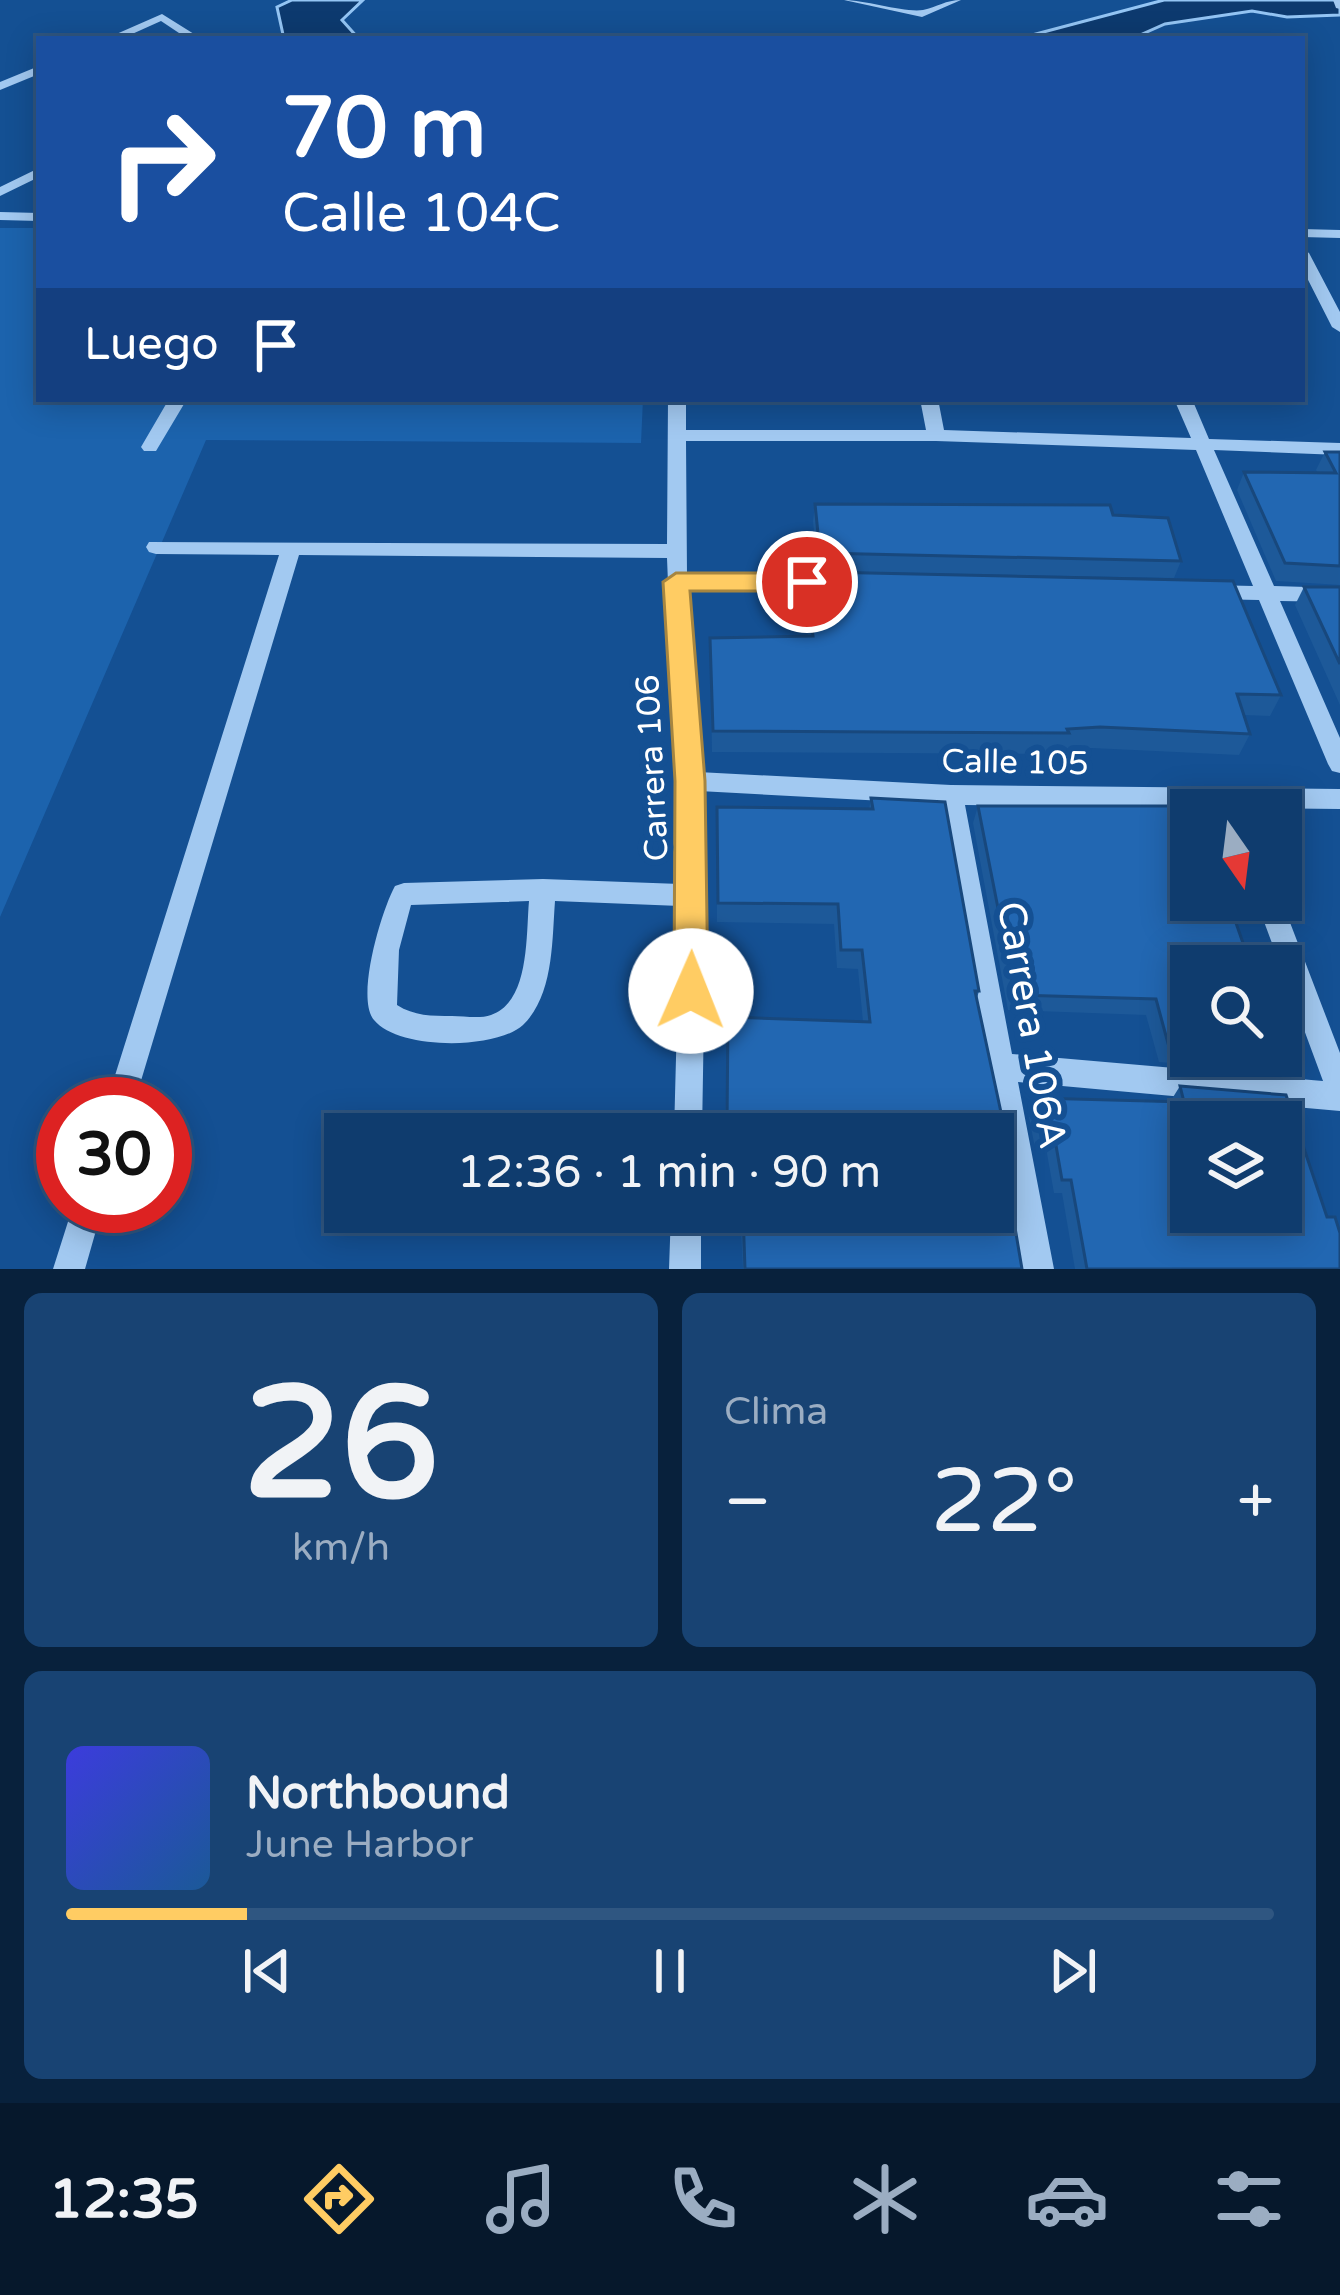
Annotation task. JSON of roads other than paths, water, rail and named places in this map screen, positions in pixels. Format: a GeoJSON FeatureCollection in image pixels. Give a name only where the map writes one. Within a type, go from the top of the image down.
{"type":"FeatureCollection","features":[{"type":"Feature","properties":{"kind":"street"},"geometry":{"type":"LineString","coordinates":[[118,36],[162,17],[170,0]]}},
{"type":"Feature","properties":{"kind":"street"},"geometry":{"type":"LineString","coordinates":[[849,0],[922,14],[956,0]]}},
{"type":"Feature","properties":{"kind":"street"},"geometry":{"type":"LineString","coordinates":[[162,17],[191,36]]}},
{"type":"Feature","properties":{"kind":"street"},"geometry":{"type":"LineString","coordinates":[[0,86],[36,71]]}},
{"type":"Feature","properties":{"kind":"street"},"geometry":{"type":"LineString","coordinates":[[0,192],[36,174]]}},
{"type":"Feature","properties":{"kind":"street"},"geometry":{"type":"LineString","coordinates":[[0,216],[36,217]]}},
{"type":"Feature","properties":{"kind":"street"},"geometry":{"type":"LineString","coordinates":[[1305,233],[1340,234]]}},
{"type":"Feature","properties":{"kind":"street"},"geometry":{"type":"LineString","coordinates":[[1305,259],[1340,327]]}},
{"type":"Feature","properties":{"kind":"street"},"geometry":{"type":"LineString","coordinates":[[150,447],[176,402]]}},
{"type":"Feature","properties":{"kind":"street","name":"Carrera 106"},"geometry":{"type":"LineString","coordinates":[[677,402],[676,582],[693,895],[688,1113]]}},
{"type":"Feature","properties":{"kind":"street"},"geometry":{"type":"LineString","coordinates":[[930,402],[936,436]]}},
{"type":"Feature","properties":{"kind":"street"},"geometry":{"type":"LineString","coordinates":[[1184,402],[1340,764]]}},
{"type":"Feature","properties":{"kind":"street"},"geometry":{"type":"LineString","coordinates":[[676,436],[936,436],[1340,448]]}},
{"type":"Feature","properties":{"kind":"street"},"geometry":{"type":"LineString","coordinates":[[156,547],[676,551]]}},
{"type":"Feature","properties":{"kind":"street"},"geometry":{"type":"LineString","coordinates":[[128,1077],[291,548]]}},
{"type":"Feature","properties":{"kind":"street"},"geometry":{"type":"LineString","coordinates":[[676,582],[863,582]]}},
{"type":"Feature","properties":{"kind":"street"},"geometry":{"type":"LineString","coordinates":[[1195,591],[1340,595]]}},
{"type":"Feature","properties":{"kind":"street","name":"Calle 105"},"geometry":{"type":"LineString","coordinates":[[690,781],[1170,801]]}},
{"type":"Feature","properties":{"kind":"street","name":"Carrera 106A"},"geometry":{"type":"LineString","coordinates":[[951,795],[1037,1269]]}},
{"type":"Feature","properties":{"kind":"street","name":"Calle 105"},"geometry":{"type":"LineString","coordinates":[[1302,801],[1340,800]]}},
{"type":"Feature","properties":{"kind":"street"},"geometry":{"type":"LineString","coordinates":[[543,890],[531,983],[523,1006],[510,1020],[493,1028],[428,1029],[402,1026],[382,1011],[384,953],[404,894],[543,890],[693,895]]}},
{"type":"Feature","properties":{"kind":"street"},"geometry":{"type":"LineString","coordinates":[[1001,1067],[1340,1094],[1277,921]]}},
{"type":"Feature","properties":{"kind":"street"},"geometry":{"type":"LineString","coordinates":[[69,1269],[80,1233]]}},
{"type":"Feature","properties":{"kind":"street"},"geometry":{"type":"LineString","coordinates":[[685,1269],[686,1233]]}}]}
